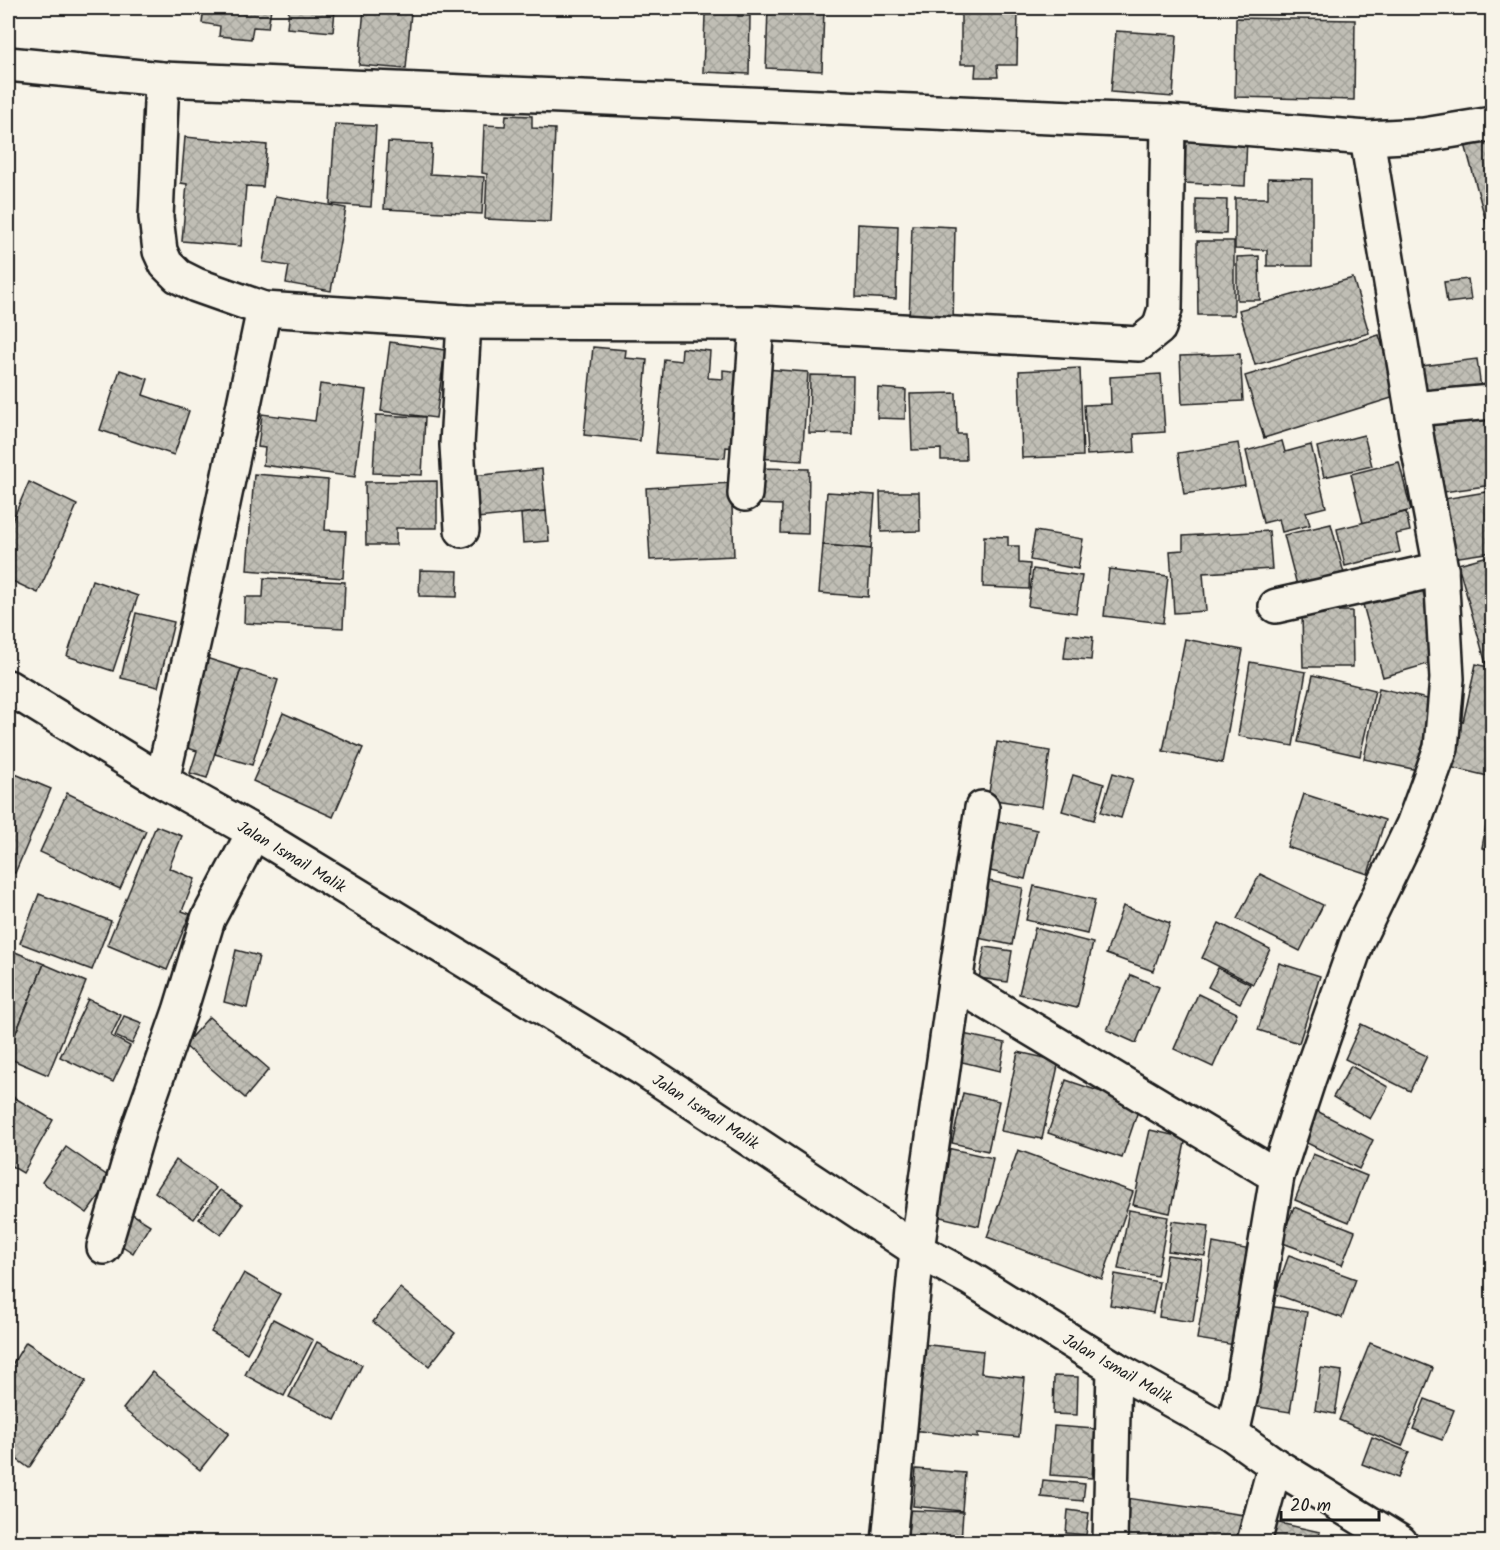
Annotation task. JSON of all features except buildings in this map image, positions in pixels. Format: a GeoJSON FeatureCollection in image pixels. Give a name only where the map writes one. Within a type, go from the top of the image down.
{"type":"FeatureCollection","features":[{"type":"Feature","properties":{"kind":"street"},"geometry":{"type":"LineString","coordinates":[[8,64],[162,78],[1168,122],[1367,138],[1424,135],[1492,124]]}},
{"type":"Feature","properties":{"kind":"street"},"geometry":{"type":"LineString","coordinates":[[162,78],[156,217],[160,251],[166,264],[178,276],[196,285],[264,309],[464,322],[757,323],[1139,344],[1159,328],[1166,309],[1168,122]]}},
{"type":"Feature","properties":{"kind":"street"},"geometry":{"type":"LineString","coordinates":[[1232,1434],[1241,1394],[1277,1176],[1358,939],[1413,825],[1441,748],[1447,679],[1441,569],[1367,138]]}},
{"type":"Feature","properties":{"kind":"street"},"geometry":{"type":"LineString","coordinates":[[162,781],[201,611],[264,309]]}},
{"type":"Feature","properties":{"kind":"street"},"geometry":{"type":"LineString","coordinates":[[462,530],[457,445],[464,322]]}},
{"type":"Feature","properties":{"kind":"street"},"geometry":{"type":"LineString","coordinates":[[745,494],[757,323]]}},
{"type":"Feature","properties":{"kind":"street"},"geometry":{"type":"LineString","coordinates":[[1412,409],[1492,402]]}},
{"type":"Feature","properties":{"kind":"street"},"geometry":{"type":"LineString","coordinates":[[1276,606],[1441,569]]}},
{"type":"Feature","properties":{"kind":"street","name":"Jalan Ismail Malik"},"geometry":{"type":"LineString","coordinates":[[8,687],[162,781],[254,832],[644,1070],[917,1250],[971,1279],[1114,1368],[1232,1434],[1275,1465],[1400,1542]]}},
{"type":"Feature","properties":{"kind":"street"},"geometry":{"type":"LineString","coordinates":[[890,1542],[917,1250],[982,808]]}},
{"type":"Feature","properties":{"kind":"street"},"geometry":{"type":"LineString","coordinates":[[104,1247],[140,1125],[180,1011],[208,919],[254,832]]}},
{"type":"Feature","properties":{"kind":"street"},"geometry":{"type":"LineString","coordinates":[[955,983],[1277,1176]]}},
{"type":"Feature","properties":{"kind":"street"},"geometry":{"type":"LineString","coordinates":[[1110,1542],[1114,1368]]}},
{"type":"Feature","properties":{"kind":"street"},"geometry":{"type":"LineString","coordinates":[[1254,1542],[1275,1465]]}}]}
